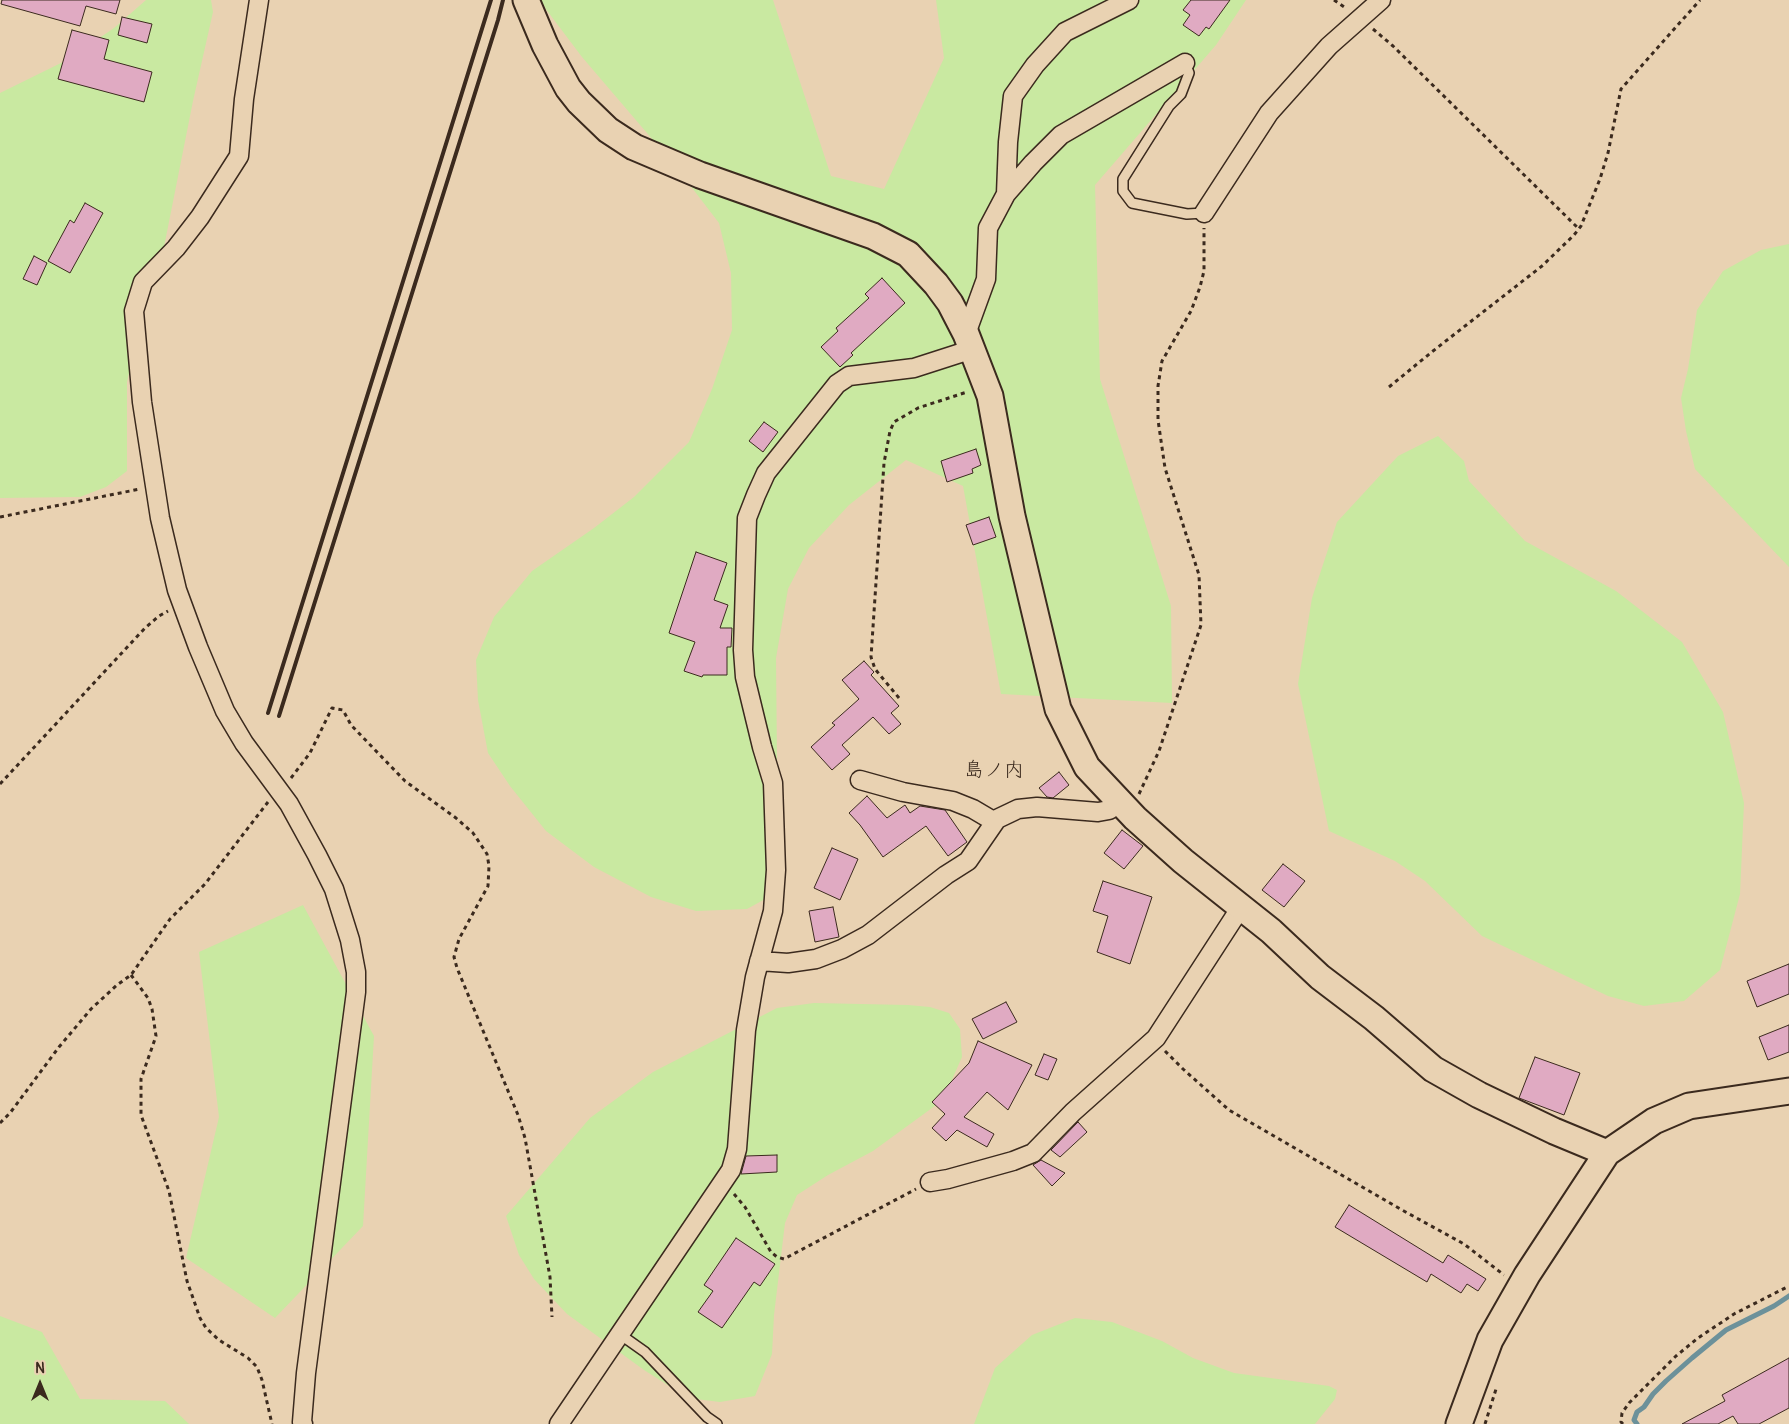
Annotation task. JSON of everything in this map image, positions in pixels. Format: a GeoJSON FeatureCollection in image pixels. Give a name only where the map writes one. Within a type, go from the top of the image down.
{"type":"FeatureCollection","features":[{"type":"Feature","properties":{"kind":"street"},"geometry":{"type":"LineString","coordinates":[[259,0],[244,99],[238,156],[200,217],[176,248],[142,282],[134,311],[142,402],[160,518],[177,590],[198,648],[225,711],[244,743],[289,804],[334,889],[350,940],[356,972],[356,992],[306,1373],[303,1424]]}},
{"type":"Feature","properties":{"kind":"street"},"geometry":{"type":"LineString","coordinates":[[526,0],[545,45],[568,88],[579,102],[608,130],[634,147],[700,175],[873,236],[908,254],[936,284],[950,303],[987,386],[994,414],[1012,516],[1058,709],[1087,768],[1124,806],[1183,861],[1270,931],[1320,977],[1374,1018],[1433,1069],[1479,1095],[1537,1123],[1607,1153]]}},
{"type":"Feature","properties":{"kind":"street"},"geometry":{"type":"LineString","coordinates":[[1006,194],[1008,142],[1013,96],[1035,65],[1065,32],[1129,0]]}},
{"type":"Feature","properties":{"kind":"street"},"geometry":{"type":"LineString","coordinates":[[1204,213],[1269,113],[1329,46],[1380,0]]}},
{"type":"Feature","properties":{"kind":"street"},"geometry":{"type":"LineString","coordinates":[[559,1424],[731,1170],[737,1149],[746,1030],[755,977],[773,911],[776,870],[774,783],[762,747],[744,677],[743,650],[747,518],[766,473],[837,384],[849,376],[914,368],[969,342],[986,279],[988,228],[1006,194],[1061,135],[1185,63]]}},
{"type":"Feature","properties":{"kind":"street"},"geometry":{"type":"LineString","coordinates":[[860,780],[903,792],[953,801],[974,809],[994,822]]}},
{"type":"Feature","properties":{"kind":"street"},"geometry":{"type":"LineString","coordinates":[[759,961],[788,963],[816,959],[842,950],[868,935],[946,875],[968,861],[994,822],[1018,809],[1037,807],[1054,810],[1098,812],[1124,806]]}},
{"type":"Feature","properties":{"kind":"street"},"geometry":{"type":"LineString","coordinates":[[930,1182],[948,1179],[1013,1161],[1033,1153],[1073,1112],[1156,1038],[1241,907]]}},
{"type":"Feature","properties":{"kind":"street"},"geometry":{"type":"LineString","coordinates":[[1459,1424],[1490,1340],[1527,1274],[1607,1153],[1654,1121],[1689,1106],[1789,1091]]}},
{"type":"Feature","properties":{"kind":"lane"},"geometry":{"type":"LineString","coordinates":[[1185,63],[1189,73],[1181,94],[1169,106],[1123,179],[1123,191],[1132,203],[1187,214],[1204,213]]}},
{"type":"Feature","properties":{"kind":"lane"},"geometry":{"type":"LineString","coordinates":[[621,1335],[646,1352],[707,1417],[717,1424]]}},
{"type":"Feature","properties":{"kind":"path"},"geometry":{"type":"LineString","coordinates":[[1334,0],[1348,10]]}},
{"type":"Feature","properties":{"kind":"path"},"geometry":{"type":"LineString","coordinates":[[1389,387],[1542,266],[1579,229],[1589,209],[1608,153],[1621,89],[1700,0]]}},
{"type":"Feature","properties":{"kind":"path"},"geometry":{"type":"LineString","coordinates":[[1368,25],[1393,46],[1579,229]]}},
{"type":"Feature","properties":{"kind":"path"},"geometry":{"type":"LineString","coordinates":[[1124,806],[1134,804],[1159,751],[1201,625],[1200,575],[1165,468],[1158,420],[1158,386],[1162,361],[1191,310],[1200,287],[1204,271],[1204,213]]}},
{"type":"Feature","properties":{"kind":"path"},"geometry":{"type":"LineString","coordinates":[[900,698],[875,669],[871,657],[884,463],[890,430],[894,422],[918,408],[987,386]]}},
{"type":"Feature","properties":{"kind":"path"},"geometry":{"type":"LineString","coordinates":[[0,517],[155,486]]}},
{"type":"Feature","properties":{"kind":"path"},"geometry":{"type":"LineString","coordinates":[[0,784],[145,628],[159,616],[182,604]]}},
{"type":"Feature","properties":{"kind":"path"},"geometry":{"type":"LineString","coordinates":[[131,975],[148,998],[156,1036],[141,1079],[141,1115],[169,1191],[187,1281],[200,1318],[206,1328],[219,1340],[248,1358],[257,1367],[262,1380],[272,1424]]}},
{"type":"Feature","properties":{"kind":"path"},"geometry":{"type":"LineString","coordinates":[[1156,1038],[1166,1052],[1183,1069],[1229,1110],[1464,1244],[1496,1268],[1519,1289]]}},
{"type":"Feature","properties":{"kind":"path"},"geometry":{"type":"LineString","coordinates":[[721,1184],[733,1193],[744,1207],[771,1252],[777,1257],[784,1258],[930,1182]]}},
{"type":"Feature","properties":{"kind":"path"},"geometry":{"type":"LineString","coordinates":[[1623,1424],[1622,1413],[1630,1403],[1684,1350],[1734,1314],[1789,1286]]}},
{"type":"Feature","properties":{"kind":"green space"},"geometry":{"type":"Polygon","coordinates":[[[146,0],[211,0],[213,12],[162,257],[142,315],[127,382],[127,471],[106,487],[80,497],[0,498],[0,93],[67,60],[114,28],[146,0]]]}},
{"type":"Feature","properties":{"kind":"green space"},"geometry":{"type":"Polygon","coordinates":[[[539,0],[773,0],[831,176],[884,189],[944,58],[936,0],[1246,0],[1216,45],[1095,185],[1100,379],[1171,606],[1172,703],[1001,694],[963,486],[906,460],[849,505],[809,548],[788,589],[776,658],[777,761],[782,851],[778,892],[747,909],[696,911],[651,897],[594,867],[546,831],[510,786],[488,753],[478,700],[476,660],[494,617],[532,571],[594,528],[634,497],[689,442],[712,389],[732,330],[731,273],[719,223],[676,167],[582,57],[539,0]]]}},
{"type":"Feature","properties":{"kind":"green space"},"geometry":{"type":"Polygon","coordinates":[[[1789,244],[1789,567],[1695,469],[1681,398],[1688,369],[1697,310],[1723,271],[1761,250],[1789,244]]]}},
{"type":"Feature","properties":{"kind":"green space"},"geometry":{"type":"Polygon","coordinates":[[[1438,436],[1464,461],[1469,481],[1525,541],[1616,591],[1682,642],[1723,712],[1744,803],[1740,894],[1720,970],[1684,1001],[1644,1006],[1608,996],[1482,936],[1425,881],[1395,861],[1329,831],[1298,684],[1312,598],[1337,522],[1398,456],[1438,436]]]}},
{"type":"Feature","properties":{"kind":"green space"},"geometry":{"type":"Polygon","coordinates":[[[303,905],[374,1036],[363,1226],[275,1318],[186,1258],[219,1117],[199,952],[303,905]]]}},
{"type":"Feature","properties":{"kind":"green space"},"geometry":{"type":"Polygon","coordinates":[[[814,1003],[908,1005],[930,1007],[949,1013],[960,1029],[962,1057],[943,1100],[873,1151],[828,1175],[797,1195],[785,1223],[774,1315],[772,1354],[755,1396],[720,1402],[688,1398],[644,1370],[567,1314],[534,1279],[519,1255],[506,1216],[590,1118],[653,1072],[777,1008],[814,1003]]]}},
{"type":"Feature","properties":{"kind":"green space"},"geometry":{"type":"Polygon","coordinates":[[[0,1316],[42,1332],[80,1399],[165,1401],[189,1424],[0,1424],[0,1316]]]}},
{"type":"Feature","properties":{"kind":"green space"},"geometry":{"type":"Polygon","coordinates":[[[1075,1318],[1112,1322],[1162,1341],[1193,1358],[1234,1373],[1329,1386],[1337,1390],[1335,1399],[1315,1424],[974,1424],[995,1368],[1032,1335],[1075,1318]]]}},
{"type":"Feature","properties":{"kind":"building"},"geometry":{"type":"Polygon","coordinates":[[[2,0],[120,0],[116,14],[86,6],[80,26],[1,4],[2,0]]]}},
{"type":"Feature","properties":{"kind":"building"},"geometry":{"type":"Polygon","coordinates":[[[1191,0],[1230,0],[1209,29],[1206,27],[1199,36],[1183,25],[1190,15],[1183,10],[1191,0]]]}},
{"type":"Feature","properties":{"kind":"building"},"geometry":{"type":"Polygon","coordinates":[[[122,17],[152,24],[147,43],[118,35],[122,17]]]}},
{"type":"Feature","properties":{"kind":"building"},"geometry":{"type":"Polygon","coordinates":[[[72,30],[109,40],[104,59],[152,72],[144,102],[58,79],[72,30]]]}},
{"type":"Feature","properties":{"kind":"building"},"geometry":{"type":"Polygon","coordinates":[[[85,203],[103,213],[70,273],[48,261],[70,220],[74,223],[85,203]]]}},
{"type":"Feature","properties":{"kind":"building"},"geometry":{"type":"Polygon","coordinates":[[[34,256],[47,263],[37,285],[23,279],[34,256]]]}},
{"type":"Feature","properties":{"kind":"building"},"geometry":{"type":"Polygon","coordinates":[[[882,278],[905,303],[851,353],[853,355],[840,367],[821,347],[838,331],[836,328],[869,298],[865,294],[882,278]]]}},
{"type":"Feature","properties":{"kind":"building"},"geometry":{"type":"Polygon","coordinates":[[[764,422],[778,432],[763,452],[749,441],[764,422]]]}},
{"type":"Feature","properties":{"kind":"building"},"geometry":{"type":"Polygon","coordinates":[[[976,449],[981,465],[972,469],[973,473],[947,482],[941,461],[976,449]]]}},
{"type":"Feature","properties":{"kind":"building"},"geometry":{"type":"Polygon","coordinates":[[[989,517],[996,537],[973,545],[966,525],[989,517]]]}},
{"type":"Feature","properties":{"kind":"building"},"geometry":{"type":"Polygon","coordinates":[[[696,552],[727,563],[714,600],[728,605],[720,628],[732,628],[731,647],[727,647],[727,675],[703,675],[702,677],[684,671],[695,642],[669,633],[696,552]]]}},
{"type":"Feature","properties":{"kind":"building"},"geometry":{"type":"Polygon","coordinates":[[[864,661],[874,672],[871,675],[899,706],[891,713],[901,724],[889,734],[873,717],[842,745],[850,754],[832,770],[811,747],[835,725],[832,723],[859,699],[842,680],[864,661]]]}},
{"type":"Feature","properties":{"kind":"building"},"geometry":{"type":"Polygon","coordinates":[[[1059,772],[1069,785],[1053,798],[1047,797],[1039,788],[1059,772]]]}},
{"type":"Feature","properties":{"kind":"building"},"geometry":{"type":"Polygon","coordinates":[[[867,796],[887,818],[905,805],[910,813],[920,806],[945,810],[967,842],[948,856],[926,826],[883,857],[849,813],[867,796]]]}},
{"type":"Feature","properties":{"kind":"building"},"geometry":{"type":"Polygon","coordinates":[[[1122,830],[1143,846],[1124,869],[1104,853],[1122,830]]]}},
{"type":"Feature","properties":{"kind":"building"},"geometry":{"type":"Polygon","coordinates":[[[832,848],[858,859],[840,900],[814,888],[832,848]]]}},
{"type":"Feature","properties":{"kind":"building"},"geometry":{"type":"Polygon","coordinates":[[[1283,864],[1305,881],[1284,907],[1262,890],[1283,864]]]}},
{"type":"Feature","properties":{"kind":"building"},"geometry":{"type":"Polygon","coordinates":[[[1103,881],[1152,897],[1130,964],[1097,952],[1108,916],[1093,911],[1103,881]]]}},
{"type":"Feature","properties":{"kind":"building"},"geometry":{"type":"Polygon","coordinates":[[[833,907],[839,937],[815,942],[809,911],[833,907]]]}},
{"type":"Feature","properties":{"kind":"building"},"geometry":{"type":"Polygon","coordinates":[[[1789,964],[1789,994],[1757,1007],[1747,981],[1789,964]]]}},
{"type":"Feature","properties":{"kind":"building"},"geometry":{"type":"Polygon","coordinates":[[[1006,1002],[1017,1022],[983,1039],[972,1019],[1006,1002]]]}},
{"type":"Feature","properties":{"kind":"building"},"geometry":{"type":"Polygon","coordinates":[[[1789,1025],[1789,1052],[1768,1060],[1759,1037],[1789,1025]]]}},
{"type":"Feature","properties":{"kind":"building"},"geometry":{"type":"Polygon","coordinates":[[[978,1041],[1032,1065],[1008,1110],[987,1092],[964,1117],[994,1134],[987,1147],[957,1130],[946,1141],[932,1128],[945,1114],[932,1102],[969,1063],[978,1041]]]}},
{"type":"Feature","properties":{"kind":"building"},"geometry":{"type":"Polygon","coordinates":[[[1044,1054],[1057,1059],[1048,1080],[1035,1075],[1044,1054]]]}},
{"type":"Feature","properties":{"kind":"building"},"geometry":{"type":"Polygon","coordinates":[[[1535,1057],[1580,1073],[1564,1115],[1519,1098],[1535,1057]]]}},
{"type":"Feature","properties":{"kind":"building"},"geometry":{"type":"Polygon","coordinates":[[[1078,1122],[1087,1132],[1060,1157],[1051,1150],[1078,1122]]]}},
{"type":"Feature","properties":{"kind":"building"},"geometry":{"type":"Polygon","coordinates":[[[777,1155],[777,1172],[741,1174],[746,1156],[777,1155]]]}},
{"type":"Feature","properties":{"kind":"building"},"geometry":{"type":"Polygon","coordinates":[[[1041,1160],[1065,1173],[1052,1186],[1033,1165],[1041,1160]]]}},
{"type":"Feature","properties":{"kind":"building"},"geometry":{"type":"Polygon","coordinates":[[[1349,1205],[1443,1263],[1448,1255],[1486,1279],[1478,1291],[1467,1284],[1461,1293],[1431,1274],[1427,1282],[1335,1227],[1349,1205]]]}},
{"type":"Feature","properties":{"kind":"building"},"geometry":{"type":"Polygon","coordinates":[[[736,1238],[775,1264],[760,1286],[754,1282],[722,1328],[698,1312],[713,1291],[704,1285],[736,1238]]]}},
{"type":"Feature","properties":{"kind":"building"},"geometry":{"type":"Polygon","coordinates":[[[1789,1358],[1789,1408],[1759,1424],[1738,1424],[1733,1416],[1718,1424],[1682,1424],[1725,1401],[1722,1395],[1789,1358]]]}},
{"type":"Feature","properties":{"kind":"waterway"},"geometry":{"type":"LineString","coordinates":[[1637,1424],[1634,1420],[1637,1412],[1644,1407],[1653,1394],[1666,1381],[1692,1358],[1726,1330],[1774,1306],[1789,1296]]}},
{"type":"Feature","properties":{"kind":"railway"},"geometry":{"type":"LineString","coordinates":[[268,713],[491,0]]}},
{"type":"Feature","properties":{"kind":"railway"},"geometry":{"type":"LineString","coordinates":[[279,716],[503,0]]}},
{"type":"Feature","properties":{"kind":"district","name":"島ノ内"},"geometry":{"type":"Point","coordinates":[994,771]}}]}
